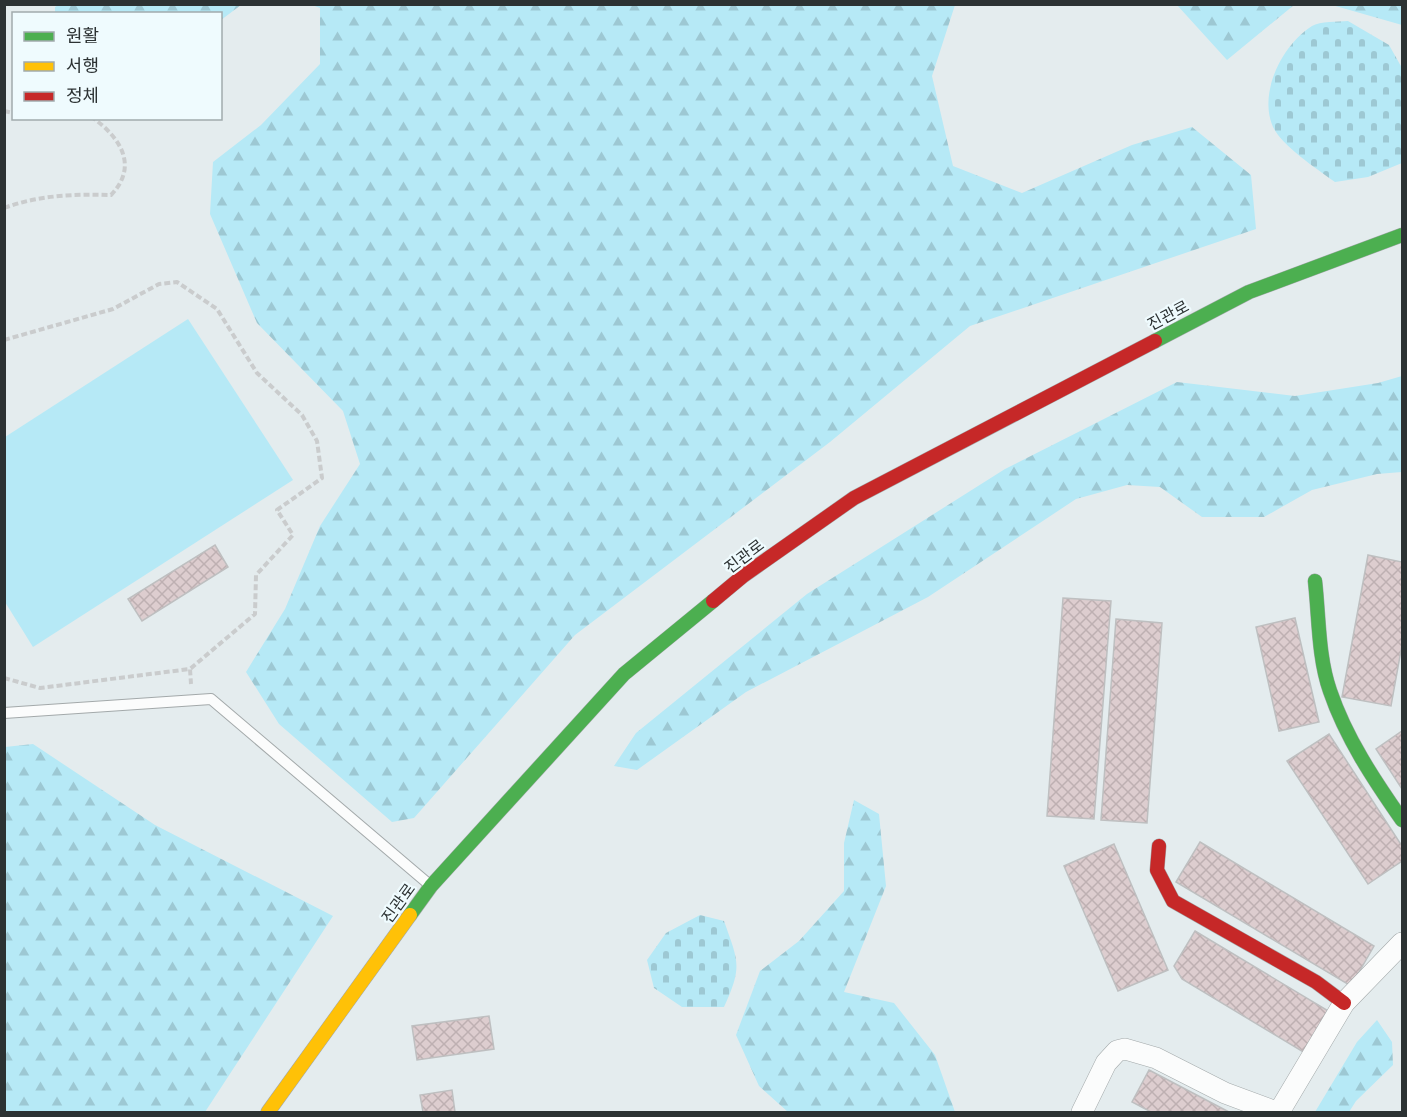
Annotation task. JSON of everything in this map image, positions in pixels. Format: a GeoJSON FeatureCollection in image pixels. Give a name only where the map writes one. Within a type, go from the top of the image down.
{"type":"FeatureCollection","features":[{"type":"Feature","properties":{"kind":"main road","name":"진관로"},"geometry":{"type":"LineString","coordinates":[[268,1113],[282,1089],[431,886],[624,674],[743,576],[854,498],[1249,292],[1402,235]]}},
{"type":"Feature","properties":{"kind":"main road"},"geometry":{"type":"LineString","coordinates":[[1315,581],[1325,670],[1330,691],[1365,766],[1402,820]]}},
{"type":"Feature","properties":{"kind":"main road"},"geometry":{"type":"LineString","coordinates":[[1159,846],[1157,870],[1173,901],[1316,982],[1344,1003]]}},
{"type":"Feature","properties":{"kind":"street"},"geometry":{"type":"LineString","coordinates":[[1082,1113],[1106,1062],[1117,1051],[1125,1049],[1156,1058],[1225,1093],[1278,1113],[1344,1003],[1402,943]]}},
{"type":"Feature","properties":{"kind":"lane"},"geometry":{"type":"LineString","coordinates":[[4,713],[211,699],[431,886]]}},
{"type":"Feature","properties":{"kind":"path"},"geometry":{"type":"LineString","coordinates":[[4,207],[23,201],[76,194],[111,195],[122,183],[127,164],[104,126],[96,120]]}},
{"type":"Feature","properties":{"kind":"path"},"geometry":{"type":"LineString","coordinates":[[4,678],[40,688],[190,669],[255,614],[256,575],[293,535],[278,510],[322,478],[317,441],[302,416],[257,373],[218,309],[177,282],[159,284],[113,309],[5,339]]}},
{"type":"Feature","properties":{"kind":"path"},"geometry":{"type":"LineString","coordinates":[[190,669],[192,700]]}},
{"type":"Feature","properties":{"kind":"green space"},"geometry":{"type":"Polygon","coordinates":[[[60,4],[241,4],[222,19],[222,12],[55,12],[55,7],[60,4]]]}},
{"type":"Feature","properties":{"kind":"green space"},"geometry":{"type":"Polygon","coordinates":[[[312,5],[955,5],[932,76],[953,166],[1022,193],[1132,145],[1192,127],[1251,175],[1256,229],[970,326],[830,442],[575,635],[414,818],[392,822],[279,724],[246,672],[285,609],[320,526],[360,464],[343,411],[257,323],[210,214],[213,162],[261,125],[320,64],[320,8],[312,5]]]}},
{"type":"Feature","properties":{"kind":"green space"},"geometry":{"type":"Polygon","coordinates":[[[1177,5],[1294,5],[1227,60],[1177,5]]]}},
{"type":"Feature","properties":{"kind":"green space"},"geometry":{"type":"Polygon","coordinates":[[[1332,5],[1402,5],[1402,25],[1332,5]]]}},
{"type":"Feature","properties":{"kind":"green space"},"geometry":{"type":"Polygon","coordinates":[[[1348,21],[1389,45],[1402,68],[1402,163],[1368,177],[1335,182],[1284,142],[1273,127],[1269,114],[1269,100],[1276,71],[1291,45],[1301,34],[1315,24],[1348,21]]]}},
{"type":"Feature","properties":{"kind":"green space"},"geometry":{"type":"Polygon","coordinates":[[[188,319],[293,480],[33,647],[5,602],[5,437],[188,319]]]}},
{"type":"Feature","properties":{"kind":"green space"},"geometry":{"type":"Polygon","coordinates":[[[1402,376],[1402,472],[1377,474],[1312,490],[1264,517],[1202,517],[1160,487],[1127,485],[1076,499],[928,597],[746,692],[637,770],[614,766],[636,733],[807,594],[1005,469],[1177,382],[1295,396],[1378,383],[1402,376]]]}},
{"type":"Feature","properties":{"kind":"green space"},"geometry":{"type":"Polygon","coordinates":[[[33,744],[155,825],[333,916],[205,1112],[5,1112],[5,747],[33,744]]]}},
{"type":"Feature","properties":{"kind":"green space"},"geometry":{"type":"Polygon","coordinates":[[[854,800],[879,814],[886,886],[844,992],[894,1003],[935,1055],[955,1112],[788,1112],[759,1086],[736,1035],[760,971],[799,941],[844,891],[844,843],[854,800]]]}},
{"type":"Feature","properties":{"kind":"green space"},"geometry":{"type":"Polygon","coordinates":[[[700,915],[724,921],[733,946],[736,972],[724,1007],[682,1007],[654,988],[647,960],[666,933],[700,915]]]}},
{"type":"Feature","properties":{"kind":"green space"},"geometry":{"type":"Polygon","coordinates":[[[1377,1020],[1392,1042],[1393,1065],[1356,1101],[1349,1112],[1315,1112],[1357,1042],[1377,1020]]]}},
{"type":"Feature","properties":{"kind":"building"},"geometry":{"type":"Polygon","coordinates":[[[215,545],[228,567],[142,621],[128,599],[215,545]]]}},
{"type":"Feature","properties":{"kind":"building"},"geometry":{"type":"Polygon","coordinates":[[[1368,555],[1402,562],[1402,645],[1391,706],[1342,697],[1368,555]]]}},
{"type":"Feature","properties":{"kind":"building"},"geometry":{"type":"Polygon","coordinates":[[[1063,598],[1111,601],[1094,819],[1047,816],[1063,598]]]}},
{"type":"Feature","properties":{"kind":"building"},"geometry":{"type":"Polygon","coordinates":[[[1295,618],[1319,722],[1279,731],[1256,627],[1295,618]]]}},
{"type":"Feature","properties":{"kind":"building"},"geometry":{"type":"Polygon","coordinates":[[[1116,619],[1162,623],[1147,823],[1101,820],[1116,619]]]}},
{"type":"Feature","properties":{"kind":"building"},"geometry":{"type":"Polygon","coordinates":[[[1402,731],[1402,789],[1376,749],[1402,731]]]}},
{"type":"Feature","properties":{"kind":"building"},"geometry":{"type":"Polygon","coordinates":[[[1329,734],[1402,846],[1402,861],[1368,884],[1287,761],[1329,734]]]}},
{"type":"Feature","properties":{"kind":"building"},"geometry":{"type":"Polygon","coordinates":[[[1200,842],[1374,946],[1351,986],[1176,882],[1200,842]]]}},
{"type":"Feature","properties":{"kind":"building"},"geometry":{"type":"Polygon","coordinates":[[[1114,844],[1168,970],[1118,991],[1064,866],[1114,844]]]}},
{"type":"Feature","properties":{"kind":"building"},"geometry":{"type":"Polygon","coordinates":[[[1195,931],[1330,1012],[1305,1053],[1182,979],[1174,966],[1195,931]]]}},
{"type":"Feature","properties":{"kind":"building"},"geometry":{"type":"Polygon","coordinates":[[[489,1016],[494,1049],[417,1060],[412,1026],[489,1016]]]}},
{"type":"Feature","properties":{"kind":"building"},"geometry":{"type":"Polygon","coordinates":[[[1149,1070],[1229,1112],[1151,1112],[1132,1102],[1149,1070]]]}},
{"type":"Feature","properties":{"kind":"building"},"geometry":{"type":"Polygon","coordinates":[[[452,1090],[455,1112],[423,1112],[420,1095],[452,1090]]]}},
{"type":"Feature","properties":{"kind":"traffic: fast"},"geometry":{"type":"LineString","coordinates":[[1155,341],[1249,292],[1402,235]]}},
{"type":"Feature","properties":{"kind":"traffic: fast"},"geometry":{"type":"LineString","coordinates":[[1315,581],[1321,650],[1330,691],[1352,742],[1402,820]]}},
{"type":"Feature","properties":{"kind":"traffic: fast"},"geometry":{"type":"LineString","coordinates":[[410,915],[431,886],[624,674],[713,601]]}},
{"type":"Feature","properties":{"kind":"traffic: slow"},"geometry":{"type":"LineString","coordinates":[[268,1112],[410,915]]}},
{"type":"Feature","properties":{"kind":"traffic: jam"},"geometry":{"type":"LineString","coordinates":[[713,601],[743,576],[854,498],[1155,341]]}},
{"type":"Feature","properties":{"kind":"traffic: jam"},"geometry":{"type":"LineString","coordinates":[[1159,846],[1157,870],[1173,901],[1316,982],[1344,1003]]}}]}
